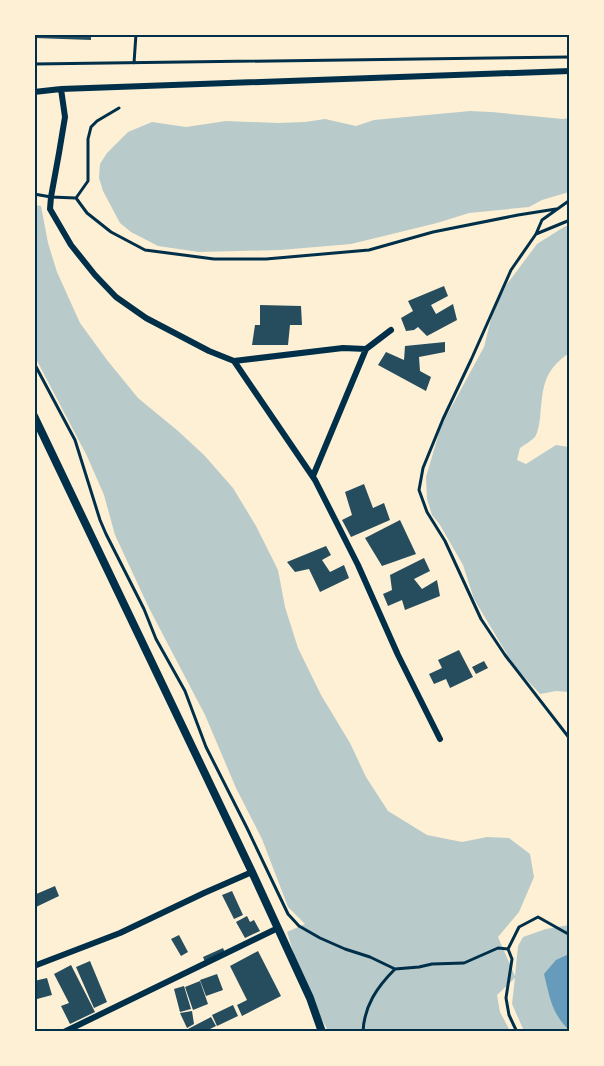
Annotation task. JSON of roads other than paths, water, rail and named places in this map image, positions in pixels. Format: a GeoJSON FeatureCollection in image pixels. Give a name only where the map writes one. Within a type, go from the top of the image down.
{"type":"FeatureCollection","features":[{"type":"Feature","properties":{"kind":"street"},"geometry":{"type":"LineString","coordinates":[[34,92],[60,89],[570,71]]}},
{"type":"Feature","properties":{"kind":"street"},"geometry":{"type":"LineString","coordinates":[[60,89],[64,117],[50,209],[71,245],[116,297],[146,318],[209,351],[234,361],[343,348],[366,349]]}},
{"type":"Feature","properties":{"kind":"street"},"geometry":{"type":"LineString","coordinates":[[313,476],[366,349],[391,330]]}},
{"type":"Feature","properties":{"kind":"street"},"geometry":{"type":"LineString","coordinates":[[234,361],[313,476],[358,565],[398,655],[440,739]]}},
{"type":"Feature","properties":{"kind":"street"},"geometry":{"type":"LineString","coordinates":[[34,416],[279,928],[310,998],[322,1032]]}},
{"type":"Feature","properties":{"kind":"street"},"geometry":{"type":"LineString","coordinates":[[34,966],[120,933],[252,872]]}},
{"type":"Feature","properties":{"kind":"street"},"geometry":{"type":"LineString","coordinates":[[64,1032],[279,928]]}},
{"type":"Feature","properties":{"kind":"lane"},"geometry":{"type":"LineString","coordinates":[[134,63],[136,34]]}},
{"type":"Feature","properties":{"kind":"lane"},"geometry":{"type":"LineString","coordinates":[[34,64],[570,57]]}},
{"type":"Feature","properties":{"kind":"lane"},"geometry":{"type":"LineString","coordinates":[[76,198],[88,181],[88,139],[91,128],[97,121],[119,108]]}},
{"type":"Feature","properties":{"kind":"lane"},"geometry":{"type":"LineString","coordinates":[[34,194],[76,198]]}},
{"type":"Feature","properties":{"kind":"lane"},"geometry":{"type":"LineString","coordinates":[[76,198],[87,213],[111,232],[145,250],[214,259],[266,259],[369,250],[433,232],[558,208]]}},
{"type":"Feature","properties":{"kind":"lane"},"geometry":{"type":"LineString","coordinates":[[570,200],[542,220],[536,234],[511,270],[443,419],[423,468],[419,490],[427,512],[445,542],[481,620],[504,655],[570,739]]}},
{"type":"Feature","properties":{"kind":"lane"},"geometry":{"type":"LineString","coordinates":[[536,234],[570,220]]}},
{"type":"Feature","properties":{"kind":"lane"},"geometry":{"type":"LineString","coordinates":[[34,363],[75,440],[106,534],[144,609],[156,639],[185,691],[211,756],[288,914],[299,926],[320,938],[395,969],[464,963],[498,948],[508,949]]}},
{"type":"Feature","properties":{"kind":"lane"},"geometry":{"type":"LineString","coordinates":[[517,1032],[509,1015],[506,998],[512,959],[508,949],[519,927],[538,917],[570,935]]}},
{"type":"Feature","properties":{"kind":"lane"},"geometry":{"type":"LineString","coordinates":[[363,1032],[363,1021],[370,1000],[383,981],[395,969]]}},
{"type":"Feature","properties":{"kind":"water"},"geometry":{"type":"Polygon","coordinates":[[[569,954],[569,1030],[555,1011],[544,974],[556,960],[569,954]]]}}]}
